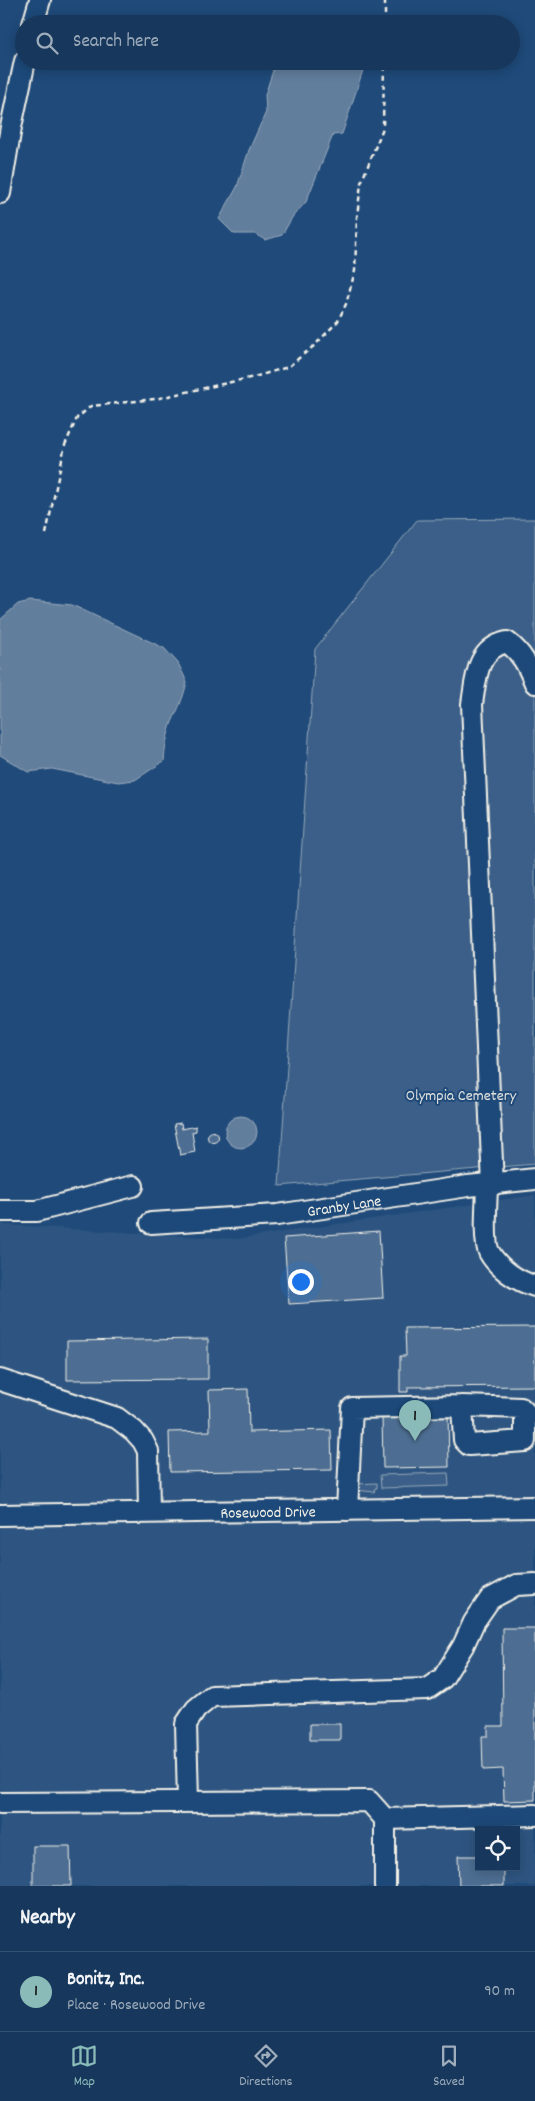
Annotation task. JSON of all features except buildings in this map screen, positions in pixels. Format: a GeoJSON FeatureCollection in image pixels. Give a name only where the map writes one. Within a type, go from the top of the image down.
{"type":"FeatureCollection","features":[{"type":"Feature","properties":{"kind":"street"},"geometry":{"type":"LineString","coordinates":[[36,15],[40,0]]}},
{"type":"Feature","properties":{"kind":"street"},"geometry":{"type":"LineString","coordinates":[[0,193],[23,70]]}},
{"type":"Feature","properties":{"kind":"street"},"geometry":{"type":"LineString","coordinates":[[535,683],[526,662],[515,648],[507,642],[498,644],[487,652],[478,666],[472,704],[490,1185],[486,1229],[489,1251],[508,1273],[535,1286]]}},
{"type":"Feature","properties":{"kind":"street","name":"Granby Lane"},"geometry":{"type":"LineString","coordinates":[[151,1223],[277,1215],[535,1180]]}},
{"type":"Feature","properties":{"kind":"street"},"geometry":{"type":"LineString","coordinates":[[0,1211],[37,1211],[133,1186]]}},
{"type":"Feature","properties":{"kind":"street"},"geometry":{"type":"LineString","coordinates":[[0,1380],[117,1418],[134,1431],[143,1441],[148,1451],[150,1512]]}},
{"type":"Feature","properties":{"kind":"street"},"geometry":{"type":"LineString","coordinates":[[347,1510],[352,1408],[462,1406]]}},
{"type":"Feature","properties":{"kind":"street","name":"Rosewood Drive"},"geometry":{"type":"LineString","coordinates":[[0,1515],[535,1507]]}},
{"type":"Feature","properties":{"kind":"street"},"geometry":{"type":"LineString","coordinates":[[188,1800],[186,1724],[196,1709],[212,1696],[427,1689],[443,1678],[463,1646],[474,1622],[490,1599],[516,1584],[535,1584]]}},
{"type":"Feature","properties":{"kind":"street"},"geometry":{"type":"LineString","coordinates":[[0,1803],[188,1800],[369,1801],[385,1819],[385,1886]]}},
{"type":"Feature","properties":{"kind":"street"},"geometry":{"type":"LineString","coordinates":[[385,1819],[535,1815]]}},
{"type":"Feature","properties":{"kind":"path"},"geometry":{"type":"LineString","coordinates":[[385,0],[385,15]]}},
{"type":"Feature","properties":{"kind":"path"},"geometry":{"type":"LineString","coordinates":[[46,534],[65,446],[77,418],[91,406],[155,399],[254,377],[288,367],[338,321],[346,304],[355,271],[357,217],[361,183],[383,128],[384,70]]}},
{"type":"Feature","properties":{"kind":"shaded area"},"geometry":{"type":"Polygon","coordinates":[[[273,70],[363,70],[342,134],[333,135],[306,202],[293,216],[282,235],[265,240],[255,234],[234,234],[219,219],[237,187],[249,150],[266,112],[265,95],[273,70]]]}},
{"type":"Feature","properties":{"kind":"shaded area"},"geometry":{"type":"Polygon","coordinates":[[[30,601],[72,605],[164,648],[178,663],[187,682],[169,732],[164,761],[135,780],[118,782],[52,769],[28,772],[0,755],[0,620],[18,604],[30,601]]]}},
{"type":"Feature","properties":{"kind":"shaded area"},"geometry":{"type":"Polygon","coordinates":[[[241,1116],[252,1121],[257,1132],[252,1143],[241,1148],[230,1143],[225,1132],[230,1121],[241,1116]]]}},
{"type":"Feature","properties":{"kind":"shaded area"},"geometry":{"type":"Polygon","coordinates":[[[535,1195],[535,1886],[0,1886],[0,1222],[6,1225],[236,1239],[535,1195]]]}},
{"type":"Feature","properties":{"kind":"green space","name":"Olympia Cemetery"},"geometry":{"type":"Polygon","coordinates":[[[535,519],[535,1164],[279,1186],[315,649],[417,520],[535,519]]]}},
{"type":"Feature","properties":{"kind":"green space"},"geometry":{"type":"Polygon","coordinates":[[[448,1473],[449,1486],[381,1488],[380,1475],[448,1473]]]}},
{"type":"Feature","properties":{"kind":"green space"},"geometry":{"type":"Polygon","coordinates":[[[377,1483],[377,1488],[375,1488],[374,1492],[355,1490],[356,1484],[377,1483]]]}},
{"type":"Feature","properties":{"kind":"place","name":"Bonitz, Inc."},"geometry":{"type":"Point","coordinates":[415,1441]}}]}
